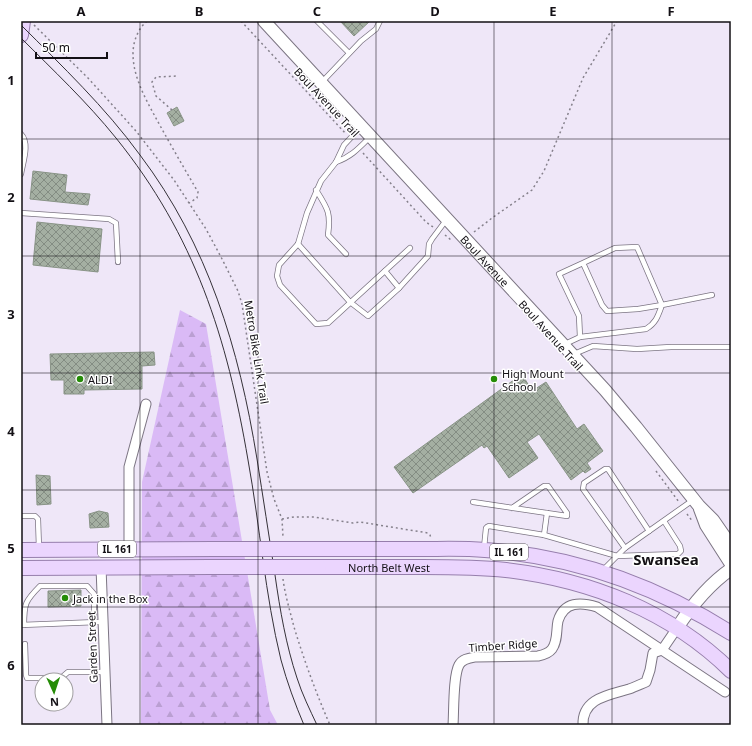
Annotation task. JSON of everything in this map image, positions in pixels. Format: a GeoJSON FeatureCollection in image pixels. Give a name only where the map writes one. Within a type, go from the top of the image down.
{"type":"FeatureCollection","features":[{"type":"Feature","properties":{"kind":"main road"},"geometry":{"type":"LineString","coordinates":[[21,35],[23,21]]}},
{"type":"Feature","properties":{"kind":"main road","name":"North Belt West"},"geometry":{"type":"LineString","coordinates":[[21,550],[432,549],[483,550],[529,555],[602,571],[650,589],[690,609],[731,633]]}},
{"type":"Feature","properties":{"kind":"main road","name":"North Belt West"},"geometry":{"type":"LineString","coordinates":[[21,568],[455,567],[505,570],[575,582],[619,597],[662,618],[699,642],[731,671]]}},
{"type":"Feature","properties":{"kind":"street","name":"Boul Avenue"},"geometry":{"type":"LineString","coordinates":[[264,21],[448,218],[605,390],[696,503],[713,520],[731,546]]}},
{"type":"Feature","properties":{"kind":"street"},"geometry":{"type":"LineString","coordinates":[[129,549],[129,467],[146,404]]}},
{"type":"Feature","properties":{"kind":"street","name":"Boul Avenue"},"geometry":{"type":"LineString","coordinates":[[696,503],[706,525],[731,564]]}},
{"type":"Feature","properties":{"kind":"street","name":"Garden Street"},"geometry":{"type":"LineString","coordinates":[[101,567],[99,622],[105,672],[107,725]]}},
{"type":"Feature","properties":{"kind":"street"},"geometry":{"type":"LineString","coordinates":[[583,725],[583,716],[590,704],[601,697],[632,688],[646,682],[653,653],[662,650],[690,609],[707,589],[731,569]]}},
{"type":"Feature","properties":{"kind":"street","name":"Timber Ridge"},"geometry":{"type":"LineString","coordinates":[[453,725],[456,681],[459,664],[465,659],[475,657],[538,656],[546,654],[552,650],[556,642],[558,621],[563,611],[571,605],[583,603],[597,607],[725,692]]}},
{"type":"Feature","properties":{"kind":"lane"},"geometry":{"type":"LineString","coordinates":[[317,21],[349,53]]}},
{"type":"Feature","properties":{"kind":"lane"},"geometry":{"type":"LineString","coordinates":[[321,83],[361,41],[376,29],[380,21]]}},
{"type":"Feature","properties":{"kind":"lane"},"geometry":{"type":"LineString","coordinates":[[362,126],[344,145],[336,162],[316,190],[307,213],[298,244],[279,265],[277,276],[280,285],[316,324],[328,323],[410,248]]}},
{"type":"Feature","properties":{"kind":"lane"},"geometry":{"type":"LineString","coordinates":[[21,134],[26,143],[21,174]]}},
{"type":"Feature","properties":{"kind":"lane"},"geometry":{"type":"LineString","coordinates":[[336,162],[346,159],[371,136]]}},
{"type":"Feature","properties":{"kind":"lane"},"geometry":{"type":"LineString","coordinates":[[316,190],[328,209],[328,235],[346,254]]}},
{"type":"Feature","properties":{"kind":"lane"},"geometry":{"type":"LineString","coordinates":[[21,213],[109,219],[116,222],[118,262]]}},
{"type":"Feature","properties":{"kind":"lane"},"geometry":{"type":"LineString","coordinates":[[298,244],[350,302],[368,316],[399,288],[428,256],[429,244],[448,218]]}},
{"type":"Feature","properties":{"kind":"lane"},"geometry":{"type":"LineString","coordinates":[[564,345],[580,337],[646,329],[653,325],[658,317],[662,305],[637,246],[615,248],[559,274],[579,316],[580,337]]}},
{"type":"Feature","properties":{"kind":"lane"},"geometry":{"type":"LineString","coordinates":[[582,263],[602,305],[607,311],[638,309],[712,295]]}},
{"type":"Feature","properties":{"kind":"lane"},"geometry":{"type":"LineString","coordinates":[[384,271],[399,288]]}},
{"type":"Feature","properties":{"kind":"lane"},"geometry":{"type":"LineString","coordinates":[[573,355],[593,346],[637,349],[731,346]]}},
{"type":"Feature","properties":{"kind":"lane"},"geometry":{"type":"LineString","coordinates":[[625,548],[583,489],[584,483],[605,469],[608,469],[649,531]]}},
{"type":"Feature","properties":{"kind":"lane"},"geometry":{"type":"LineString","coordinates":[[473,502],[512,508],[567,516],[567,513],[548,486],[544,486],[512,508]]}},
{"type":"Feature","properties":{"kind":"lane"},"geometry":{"type":"LineString","coordinates":[[602,571],[625,548],[683,508],[696,503]]}},
{"type":"Feature","properties":{"kind":"lane"},"geometry":{"type":"LineString","coordinates":[[544,535],[547,513]]}},
{"type":"Feature","properties":{"kind":"lane"},"geometry":{"type":"LineString","coordinates":[[21,516],[35,516],[38,519],[40,550]]}},
{"type":"Feature","properties":{"kind":"lane"},"geometry":{"type":"LineString","coordinates":[[483,550],[487,526],[544,535],[617,556],[678,554],[681,551],[680,546],[664,521]]}},
{"type":"Feature","properties":{"kind":"lane"},"geometry":{"type":"LineString","coordinates":[[40,586],[87,586],[94,594],[99,622],[22,625],[24,607],[40,586]]}},
{"type":"Feature","properties":{"kind":"lane"},"geometry":{"type":"LineString","coordinates":[[24,648],[23,670],[28,678],[61,678],[68,672],[105,672]]}},
{"type":"Feature","properties":{"kind":"path","name":"Metro Bike Link Trail"},"geometry":{"type":"LineString","coordinates":[[30,21],[121,113],[160,162],[189,203],[221,257],[240,298],[265,456],[272,493],[282,519],[283,538]]}},
{"type":"Feature","properties":{"kind":"path"},"geometry":{"type":"LineString","coordinates":[[147,21],[141,28],[134,44],[134,66],[137,78],[146,99],[168,141],[198,192],[197,198],[189,203]]}},
{"type":"Feature","properties":{"kind":"path","name":"Boul Avenue Trail"},"geometry":{"type":"LineString","coordinates":[[241,21],[350,138]]}},
{"type":"Feature","properties":{"kind":"path"},"geometry":{"type":"LineString","coordinates":[[466,239],[480,227],[532,190],[536,185],[544,171],[583,78],[617,21]]}},
{"type":"Feature","properties":{"kind":"path"},"geometry":{"type":"LineString","coordinates":[[172,110],[156,96],[152,82],[156,77],[177,76]]}},
{"type":"Feature","properties":{"kind":"path","name":"Boul Avenue Trail"},"geometry":{"type":"LineString","coordinates":[[359,148],[426,222],[454,243]]}},
{"type":"Feature","properties":{"kind":"path"},"geometry":{"type":"LineString","coordinates":[[652,466],[694,524]]}},
{"type":"Feature","properties":{"kind":"path"},"geometry":{"type":"LineString","coordinates":[[282,519],[294,517],[314,517],[353,523],[360,522],[428,533],[431,536],[432,549]]}},
{"type":"Feature","properties":{"kind":"path"},"geometry":{"type":"LineString","coordinates":[[283,576],[286,598],[303,655],[319,700],[330,725]]}},
{"type":"Feature","properties":{"kind":"green space"},"geometry":{"type":"Polygon","coordinates":[[[180,310],[206,324],[270,710],[278,725],[141,725],[142,482],[180,310]]]}},
{"type":"Feature","properties":{"kind":"building"},"geometry":{"type":"Polygon","coordinates":[[[340,21],[370,21],[354,36],[340,21]]]}},
{"type":"Feature","properties":{"kind":"building"},"geometry":{"type":"Polygon","coordinates":[[[177,107],[184,121],[174,126],[167,113],[177,107]]]}},
{"type":"Feature","properties":{"kind":"building"},"geometry":{"type":"Polygon","coordinates":[[[33,171],[67,175],[65,192],[90,194],[88,205],[30,199],[33,171]]]}},
{"type":"Feature","properties":{"kind":"building"},"geometry":{"type":"Polygon","coordinates":[[[37,222],[102,229],[98,272],[33,265],[37,222]]]}},
{"type":"Feature","properties":{"kind":"building"},"geometry":{"type":"Polygon","coordinates":[[[154,352],[155,365],[142,366],[142,389],[84,390],[84,394],[64,394],[64,380],[51,380],[50,354],[154,352]]]}},
{"type":"Feature","properties":{"kind":"building","name":"High Mount School"},"geometry":{"type":"Polygon","coordinates":[[[522,374],[532,391],[546,382],[577,429],[584,424],[603,451],[587,463],[591,469],[585,473],[583,471],[571,480],[539,434],[527,442],[538,458],[509,478],[487,446],[484,448],[482,445],[413,493],[394,467],[522,374]]]}},
{"type":"Feature","properties":{"kind":"building"},"geometry":{"type":"Polygon","coordinates":[[[36,475],[50,476],[51,504],[37,505],[36,475]]]}},
{"type":"Feature","properties":{"kind":"building"},"geometry":{"type":"Polygon","coordinates":[[[99,511],[108,513],[109,527],[90,528],[89,514],[99,511]]]}},
{"type":"Feature","properties":{"kind":"building","name":"Jack in the Box"},"geometry":{"type":"Polygon","coordinates":[[[81,590],[81,606],[48,607],[48,591],[81,590]]]}},
{"type":"Feature","properties":{"kind":"tram line"},"geometry":{"type":"LineString","coordinates":[[21,25],[83,87],[127,137],[164,189],[202,261],[217,299],[241,377],[250,418],[279,601],[287,640],[299,684],[317,725]]}},
{"type":"Feature","properties":{"kind":"tram line"},"geometry":{"type":"LineString","coordinates":[[21,38],[70,86],[116,138],[143,175],[167,212],[187,251],[204,290],[218,330],[240,415],[275,635],[291,693],[304,725]]}},
{"type":"Feature","properties":{"kind":"place","name":"ALDI"},"geometry":{"type":"Point","coordinates":[80,379]}},
{"type":"Feature","properties":{"kind":"place","name":"High Mount School"},"geometry":{"type":"Point","coordinates":[494,379]}},
{"type":"Feature","properties":{"kind":"place","name":"Jack in the Box"},"geometry":{"type":"Point","coordinates":[65,598]}},
{"type":"Feature","properties":{"kind":"district","name":"Swansea"},"geometry":{"type":"Point","coordinates":[666,559]}}]}
